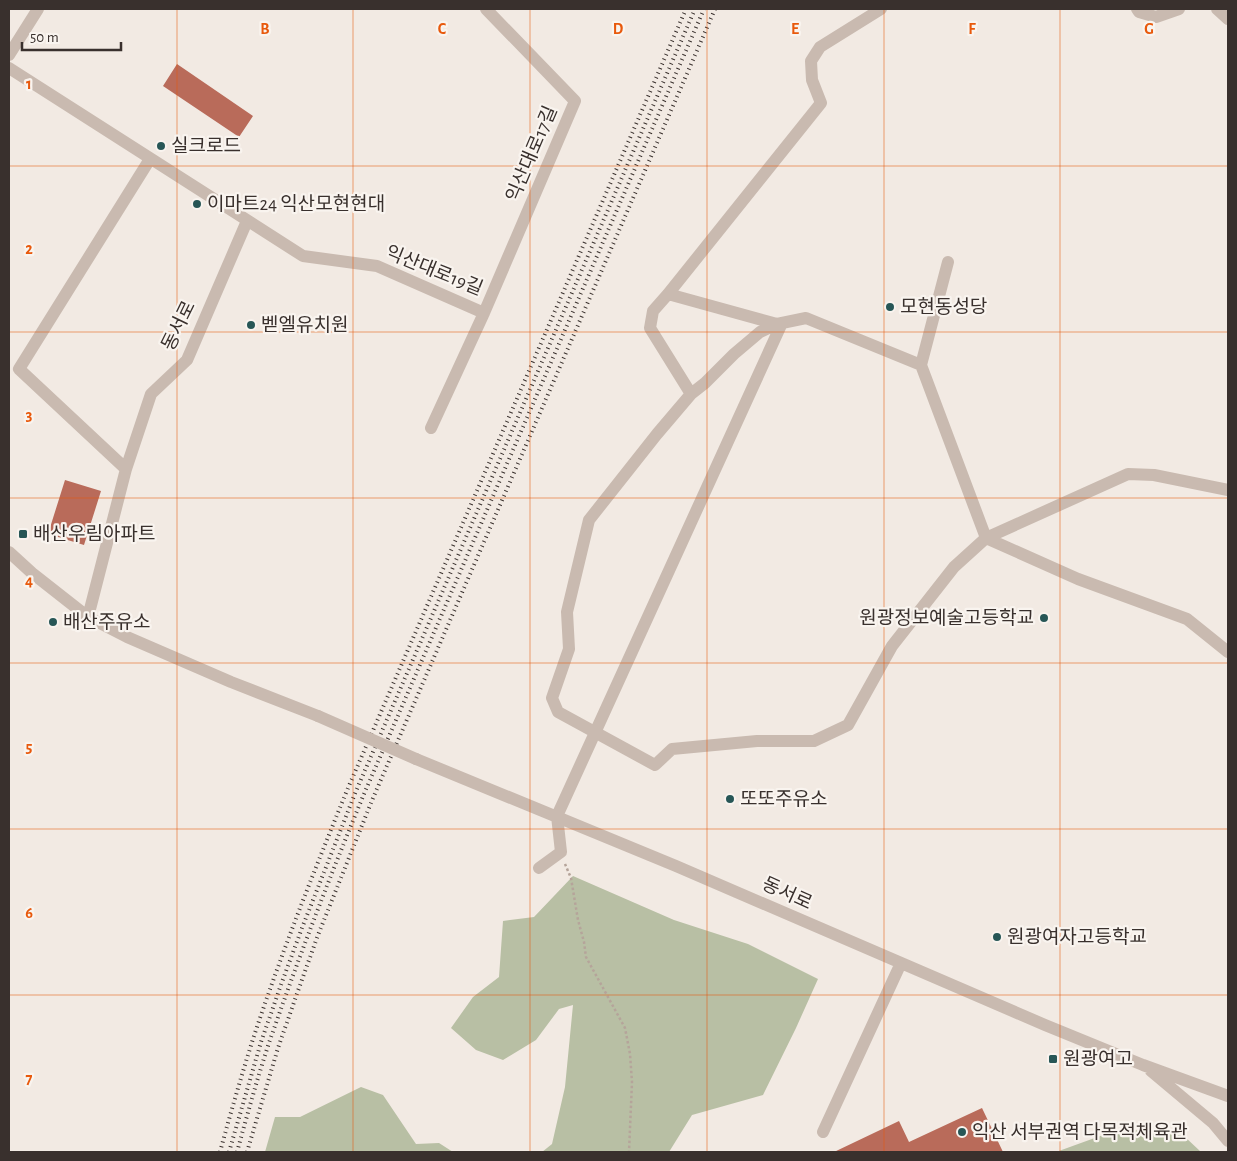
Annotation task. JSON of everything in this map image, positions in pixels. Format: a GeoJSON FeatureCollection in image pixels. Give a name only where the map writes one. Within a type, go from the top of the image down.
{"type":"FeatureCollection","features":[{"type":"Feature","properties":{"kind":"street"},"geometry":{"type":"LineString","coordinates":[[9,55],[38,9]]}},
{"type":"Feature","properties":{"kind":"street"},"geometry":{"type":"LineString","coordinates":[[690,394],[650,328],[653,311],[821,103],[812,80],[811,61],[820,47],[881,9]]}},
{"type":"Feature","properties":{"kind":"street"},"geometry":{"type":"LineString","coordinates":[[1137,9],[1140,12],[1156,17],[1179,9]]}},
{"type":"Feature","properties":{"kind":"street"},"geometry":{"type":"LineString","coordinates":[[1217,9],[1228,19]]}},
{"type":"Feature","properties":{"kind":"street","name":"익산대로17길"},"geometry":{"type":"LineString","coordinates":[[484,313],[575,101],[492,11]]}},
{"type":"Feature","properties":{"kind":"street","name":"익산대로19길"},"geometry":{"type":"LineString","coordinates":[[9,68],[303,256],[377,266],[484,313],[431,428]]}},
{"type":"Feature","properties":{"kind":"street"},"geometry":{"type":"LineString","coordinates":[[126,469],[18,369],[150,159]]}},
{"type":"Feature","properties":{"kind":"street","name":"동서로"},"geometry":{"type":"LineString","coordinates":[[247,221],[188,360],[151,394],[126,469],[88,617],[126,637],[231,682],[318,716],[416,759],[676,866],[1045,1025],[1228,1096]]}},
{"type":"Feature","properties":{"kind":"street"},"geometry":{"type":"LineString","coordinates":[[948,262],[921,365],[986,538],[1078,579],[1186,619],[1228,652]]}},
{"type":"Feature","properties":{"kind":"street"},"geometry":{"type":"LineString","coordinates":[[668,294],[779,323]]}},
{"type":"Feature","properties":{"kind":"street"},"geometry":{"type":"LineString","coordinates":[[921,365],[806,318],[779,323],[760,332],[734,354],[705,383],[690,394],[589,520],[567,612],[569,649],[552,698],[558,712],[655,765],[672,749],[757,741],[814,741],[848,725],[892,646],[954,567],[986,538],[1128,474],[1154,475],[1228,490]]}},
{"type":"Feature","properties":{"kind":"street"},"geometry":{"type":"LineString","coordinates":[[539,868],[562,852],[557,816],[779,323]]}},
{"type":"Feature","properties":{"kind":"street"},"geometry":{"type":"LineString","coordinates":[[9,552],[32,573],[88,617]]}},
{"type":"Feature","properties":{"kind":"street"},"geometry":{"type":"LineString","coordinates":[[823,1132],[901,963]]}},
{"type":"Feature","properties":{"kind":"street"},"geometry":{"type":"LineString","coordinates":[[1144,1065],[1212,1123],[1228,1141]]}},
{"type":"Feature","properties":{"kind":"path"},"geometry":{"type":"LineString","coordinates":[[559,854],[571,878],[586,957],[625,1028],[632,1070],[629,1152]]}},
{"type":"Feature","properties":{"kind":"green space"},"geometry":{"type":"Polygon","coordinates":[[[573,876],[674,920],[748,944],[818,979],[763,1095],[692,1115],[669,1152],[542,1152],[552,1144],[565,1087],[573,1005],[559,1009],[536,1040],[503,1060],[476,1050],[451,1028],[473,997],[499,977],[503,921],[534,917],[573,876]]]}},
{"type":"Feature","properties":{"kind":"green space"},"geometry":{"type":"Polygon","coordinates":[[[361,1087],[383,1095],[416,1144],[439,1143],[453,1152],[265,1152],[275,1117],[300,1117],[361,1087]]]}},
{"type":"Feature","properties":{"kind":"green space"},"geometry":{"type":"Polygon","coordinates":[[[1146,1129],[1184,1136],[1201,1152],[1056,1152],[1103,1135],[1146,1129]]]}},
{"type":"Feature","properties":{"kind":"building"},"geometry":{"type":"Polygon","coordinates":[[[177,64],[253,116],[239,137],[163,86],[177,64]]]}},
{"type":"Feature","properties":{"kind":"building"},"geometry":{"type":"Polygon","coordinates":[[[65,480],[101,491],[84,545],[48,534],[65,480]]]}},
{"type":"Feature","properties":{"kind":"building","name":"익산 서부권역 다목적체육관"},"geometry":{"type":"Polygon","coordinates":[[[982,1108],[1003,1152],[834,1152],[899,1121],[909,1142],[982,1108]]]}},
{"type":"Feature","properties":{"kind":"railway"},"geometry":{"type":"LineString","coordinates":[[220,1152],[244,1067],[264,1007],[335,819],[686,9]]}},
{"type":"Feature","properties":{"kind":"railway"},"geometry":{"type":"LineString","coordinates":[[229,1152],[261,1042],[282,982],[356,791],[695,9]]}},
{"type":"Feature","properties":{"kind":"railway"},"geometry":{"type":"LineString","coordinates":[[237,1152],[269,1043],[351,825],[704,9]]}},
{"type":"Feature","properties":{"kind":"railway"},"geometry":{"type":"LineString","coordinates":[[247,1152],[278,1048],[299,988],[318,935],[373,798],[715,9]]}},
{"type":"Feature","properties":{"kind":"place","name":"실크로드"},"geometry":{"type":"Point","coordinates":[161,146]}},
{"type":"Feature","properties":{"kind":"place","name":"이마트24 익산모현현대"},"geometry":{"type":"Point","coordinates":[197,204]}},
{"type":"Feature","properties":{"kind":"place","name":"모현동성당"},"geometry":{"type":"Point","coordinates":[890,307]}},
{"type":"Feature","properties":{"kind":"place","name":"벧엘유치원"},"geometry":{"type":"Point","coordinates":[251,325]}},
{"type":"Feature","properties":{"kind":"place","name":"배산우림아파트"},"geometry":{"type":"Point","coordinates":[23,534]}},
{"type":"Feature","properties":{"kind":"place","name":"원광정보예술고등학교"},"geometry":{"type":"Point","coordinates":[1044,618]}},
{"type":"Feature","properties":{"kind":"place","name":"배산주유소"},"geometry":{"type":"Point","coordinates":[53,622]}},
{"type":"Feature","properties":{"kind":"place","name":"또또주유소"},"geometry":{"type":"Point","coordinates":[730,799]}},
{"type":"Feature","properties":{"kind":"place","name":"원광여자고등학교"},"geometry":{"type":"Point","coordinates":[997,937]}},
{"type":"Feature","properties":{"kind":"place","name":"원광여고"},"geometry":{"type":"Point","coordinates":[1053,1059]}},
{"type":"Feature","properties":{"kind":"place","name":"익산 서부권역 다목적체육관"},"geometry":{"type":"Point","coordinates":[962,1132]}}]}
